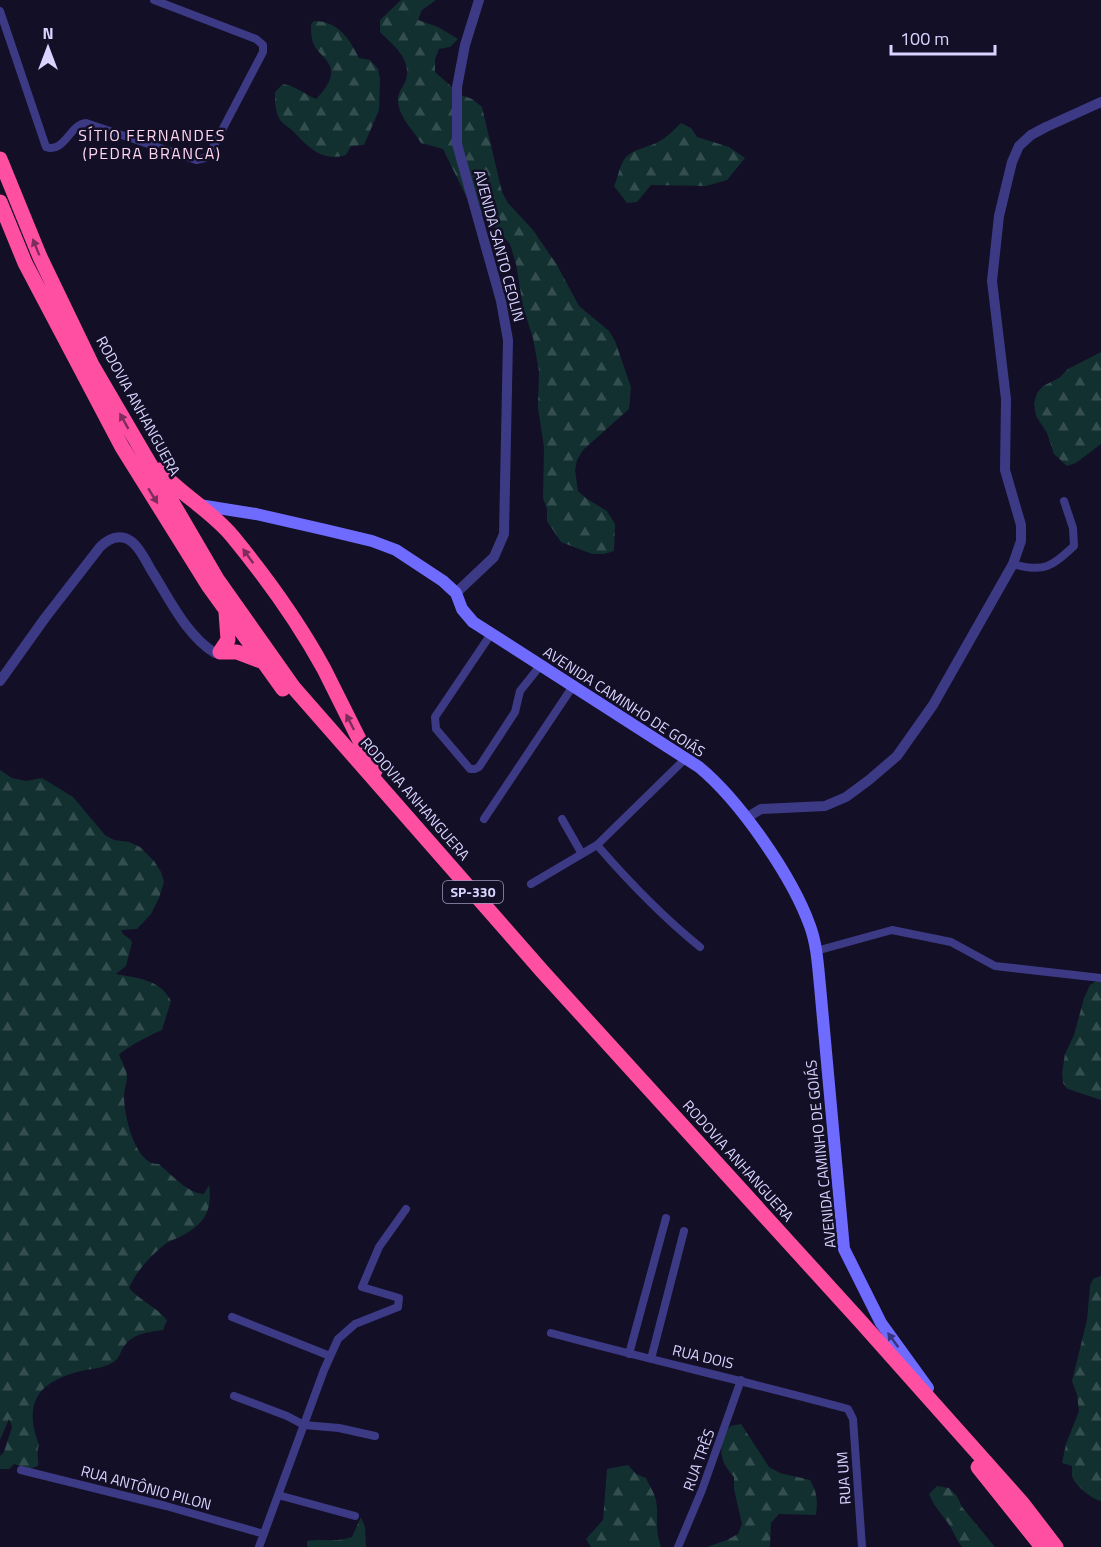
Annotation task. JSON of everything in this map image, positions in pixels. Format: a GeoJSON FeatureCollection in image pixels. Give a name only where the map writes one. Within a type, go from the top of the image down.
{"type":"FeatureCollection","features":[{"type":"Feature","properties":{"kind":"highway","name":"RODOVIA ANHANGUERA"},"geometry":{"type":"LineString","coordinates":[[0,159],[53,287],[92,365],[217,579],[294,688],[542,971],[1023,1504],[1056,1547]]}},
{"type":"Feature","properties":{"kind":"highway","name":"RODOVIA ANHANGUERA"},"geometry":{"type":"LineString","coordinates":[[0,202],[26,262],[122,447],[226,612],[261,661],[534,978],[855,1327],[958,1443],[1042,1547]]}},
{"type":"Feature","properties":{"kind":"highway"},"geometry":{"type":"LineString","coordinates":[[138,446],[167,479],[221,523],[303,634],[323,668],[386,793]]}},
{"type":"Feature","properties":{"kind":"highway"},"geometry":{"type":"LineString","coordinates":[[220,652],[228,640],[226,612]]}},
{"type":"Feature","properties":{"kind":"highway"},"geometry":{"type":"LineString","coordinates":[[220,652],[237,651],[261,661]]}},
{"type":"Feature","properties":{"kind":"main road","name":"AVENIDA CAMINHO DE GOIÁS"},"geometry":{"type":"LineString","coordinates":[[197,504],[256,514],[347,535],[396,550],[443,581],[456,593],[462,609],[473,622],[710,776],[746,818],[795,891],[810,927],[816,951],[844,1249],[880,1323],[964,1438]]}},
{"type":"Feature","properties":{"kind":"street"},"geometry":{"type":"LineString","coordinates":[[0,11],[46,147],[51,149],[57,147],[79,125],[86,123],[196,160],[206,158],[263,52],[263,45],[256,39],[154,0]]}},
{"type":"Feature","properties":{"kind":"street","name":"AVENIDA SANTO CEOLIN"},"geometry":{"type":"LineString","coordinates":[[456,593],[494,557],[504,534],[508,340],[501,301],[457,144],[457,87],[465,45],[479,0]]}},
{"type":"Feature","properties":{"kind":"street"},"geometry":{"type":"LineString","coordinates":[[746,818],[760,809],[825,806],[846,797],[897,756],[933,705],[1013,564],[1021,541],[1021,525],[1005,470],[1006,399],[992,281],[999,216],[1012,162],[1019,146],[1031,135],[1101,102]]}},
{"type":"Feature","properties":{"kind":"street"},"geometry":{"type":"LineString","coordinates":[[1013,564],[1039,569],[1057,561],[1074,546],[1073,528],[1064,501]]}},
{"type":"Feature","properties":{"kind":"street"},"geometry":{"type":"LineString","coordinates":[[0,681],[100,547],[114,537],[123,537],[131,541],[195,635],[210,650],[220,652]]}},
{"type":"Feature","properties":{"kind":"street"},"geometry":{"type":"LineString","coordinates":[[491,634],[435,717],[434,723],[436,729],[470,769],[479,767],[515,712],[520,691],[540,666]]}},
{"type":"Feature","properties":{"kind":"street"},"geometry":{"type":"LineString","coordinates":[[484,819],[573,686]]}},
{"type":"Feature","properties":{"kind":"street"},"geometry":{"type":"LineString","coordinates":[[531,884],[597,845],[686,759]]}},
{"type":"Feature","properties":{"kind":"street"},"geometry":{"type":"LineString","coordinates":[[562,819],[582,854]]}},
{"type":"Feature","properties":{"kind":"street"},"geometry":{"type":"LineString","coordinates":[[597,845],[673,925],[700,947]]}},
{"type":"Feature","properties":{"kind":"street"},"geometry":{"type":"LineString","coordinates":[[816,951],[892,930],[951,942],[994,966],[1101,978]]}},
{"type":"Feature","properties":{"kind":"street"},"geometry":{"type":"LineString","coordinates":[[259,1547],[330,1356],[339,1340],[355,1324],[398,1307],[399,1298],[362,1287],[379,1247],[406,1209]]}},
{"type":"Feature","properties":{"kind":"street"},"geometry":{"type":"LineString","coordinates":[[629,1354],[666,1218]]}},
{"type":"Feature","properties":{"kind":"street"},"geometry":{"type":"LineString","coordinates":[[651,1359],[684,1231]]}},
{"type":"Feature","properties":{"kind":"street"},"geometry":{"type":"LineString","coordinates":[[232,1317],[330,1356]]}},
{"type":"Feature","properties":{"kind":"street","name":"RUA DOIS"},"geometry":{"type":"LineString","coordinates":[[551,1333],[848,1409]]}},
{"type":"Feature","properties":{"kind":"street","name":"RUA TRÊS"},"geometry":{"type":"LineString","coordinates":[[678,1547],[702,1491],[741,1380]]}},
{"type":"Feature","properties":{"kind":"street"},"geometry":{"type":"LineString","coordinates":[[234,1396],[287,1416],[304,1425],[329,1426],[375,1436]]}},
{"type":"Feature","properties":{"kind":"street","name":"RUA UM"},"geometry":{"type":"LineString","coordinates":[[848,1409],[854,1419],[862,1547]]}},
{"type":"Feature","properties":{"kind":"street","name":"RUA ANTÔNIO PILON"},"geometry":{"type":"LineString","coordinates":[[21,1470],[155,1503],[264,1534]]}},
{"type":"Feature","properties":{"kind":"street"},"geometry":{"type":"LineString","coordinates":[[278,1495],[355,1516]]}},
{"type":"Feature","properties":{"kind":"green space"},"geometry":{"type":"Polygon","coordinates":[[[401,0],[436,0],[422,10],[418,20],[438,27],[458,39],[450,47],[439,49],[435,59],[435,72],[461,95],[472,99],[482,107],[502,192],[508,203],[533,230],[557,265],[579,306],[609,331],[615,341],[631,387],[629,409],[583,450],[577,460],[575,470],[578,491],[607,511],[615,524],[614,551],[592,554],[561,542],[547,521],[547,509],[543,498],[544,447],[538,408],[539,371],[533,338],[523,307],[516,264],[510,244],[467,198],[443,149],[421,143],[401,113],[398,99],[406,80],[406,65],[396,47],[380,32],[380,20],[401,0]]]}},
{"type":"Feature","properties":{"kind":"green space"},"geometry":{"type":"Polygon","coordinates":[[[314,21],[330,24],[342,32],[359,58],[370,60],[378,69],[380,79],[379,110],[364,145],[351,146],[346,155],[337,157],[323,155],[305,143],[281,122],[276,110],[275,92],[283,84],[316,99],[330,80],[330,66],[313,41],[311,24],[314,21]]]}},
{"type":"Feature","properties":{"kind":"green space"},"geometry":{"type":"Polygon","coordinates":[[[681,123],[691,128],[697,137],[729,147],[745,158],[727,180],[706,186],[651,185],[637,202],[627,203],[614,186],[624,159],[633,152],[669,135],[681,123]]]}},
{"type":"Feature","properties":{"kind":"green space"},"geometry":{"type":"Polygon","coordinates":[[[1101,352],[1101,444],[1076,463],[1067,466],[1054,454],[1047,433],[1036,416],[1034,404],[1037,393],[1043,386],[1059,378],[1068,369],[1101,352]]]}},
{"type":"Feature","properties":{"kind":"green space"},"geometry":{"type":"Polygon","coordinates":[[[0,770],[12,778],[26,781],[42,778],[73,797],[105,835],[114,840],[129,842],[140,847],[161,872],[164,882],[151,914],[137,929],[121,930],[132,943],[126,966],[116,974],[155,984],[167,994],[171,1001],[162,1030],[132,1045],[119,1055],[127,1074],[124,1096],[126,1115],[132,1138],[143,1157],[159,1164],[180,1183],[198,1193],[204,1194],[209,1185],[210,1194],[205,1217],[195,1228],[168,1242],[157,1251],[140,1269],[129,1288],[167,1320],[163,1330],[133,1338],[125,1345],[117,1359],[109,1365],[66,1376],[45,1388],[38,1396],[33,1417],[39,1445],[38,1466],[29,1469],[14,1464],[9,1469],[0,1469],[0,1456],[4,1452],[12,1427],[9,1419],[0,1440],[0,770]]]}},
{"type":"Feature","properties":{"kind":"green space"},"geometry":{"type":"Polygon","coordinates":[[[1101,978],[1101,1100],[1068,1089],[1063,1083],[1062,1073],[1065,1054],[1074,1035],[1084,998],[1090,985],[1101,978]]]}},
{"type":"Feature","properties":{"kind":"green space"},"geometry":{"type":"Polygon","coordinates":[[[1101,1276],[1101,1501],[1084,1492],[1072,1476],[1072,1466],[1062,1463],[1066,1444],[1079,1411],[1072,1381],[1087,1320],[1090,1286],[1093,1279],[1101,1276]]]}},
{"type":"Feature","properties":{"kind":"green space"},"geometry":{"type":"Polygon","coordinates":[[[741,1424],[769,1467],[780,1473],[810,1480],[816,1497],[816,1515],[779,1514],[771,1523],[770,1547],[707,1547],[738,1534],[742,1524],[734,1489],[734,1477],[726,1467],[721,1447],[723,1434],[731,1426],[741,1424]]]}},
{"type":"Feature","properties":{"kind":"green space"},"geometry":{"type":"Polygon","coordinates":[[[628,1465],[636,1474],[646,1478],[654,1494],[661,1547],[591,1547],[586,1539],[603,1520],[607,1469],[628,1465]]]}},
{"type":"Feature","properties":{"kind":"green space"},"geometry":{"type":"Polygon","coordinates":[[[937,1486],[949,1488],[957,1496],[962,1507],[995,1547],[962,1547],[929,1494],[937,1486]]]}},
{"type":"Feature","properties":{"kind":"green space"},"geometry":{"type":"Polygon","coordinates":[[[361,1517],[365,1527],[366,1547],[307,1547],[307,1541],[341,1540],[352,1537],[361,1517]]]}},
{"type":"Feature","properties":{"kind":"district","name":"SÍTIO FERNANDES (PEDRA BRANCA)"},"geometry":{"type":"Point","coordinates":[152,144]}}]}
